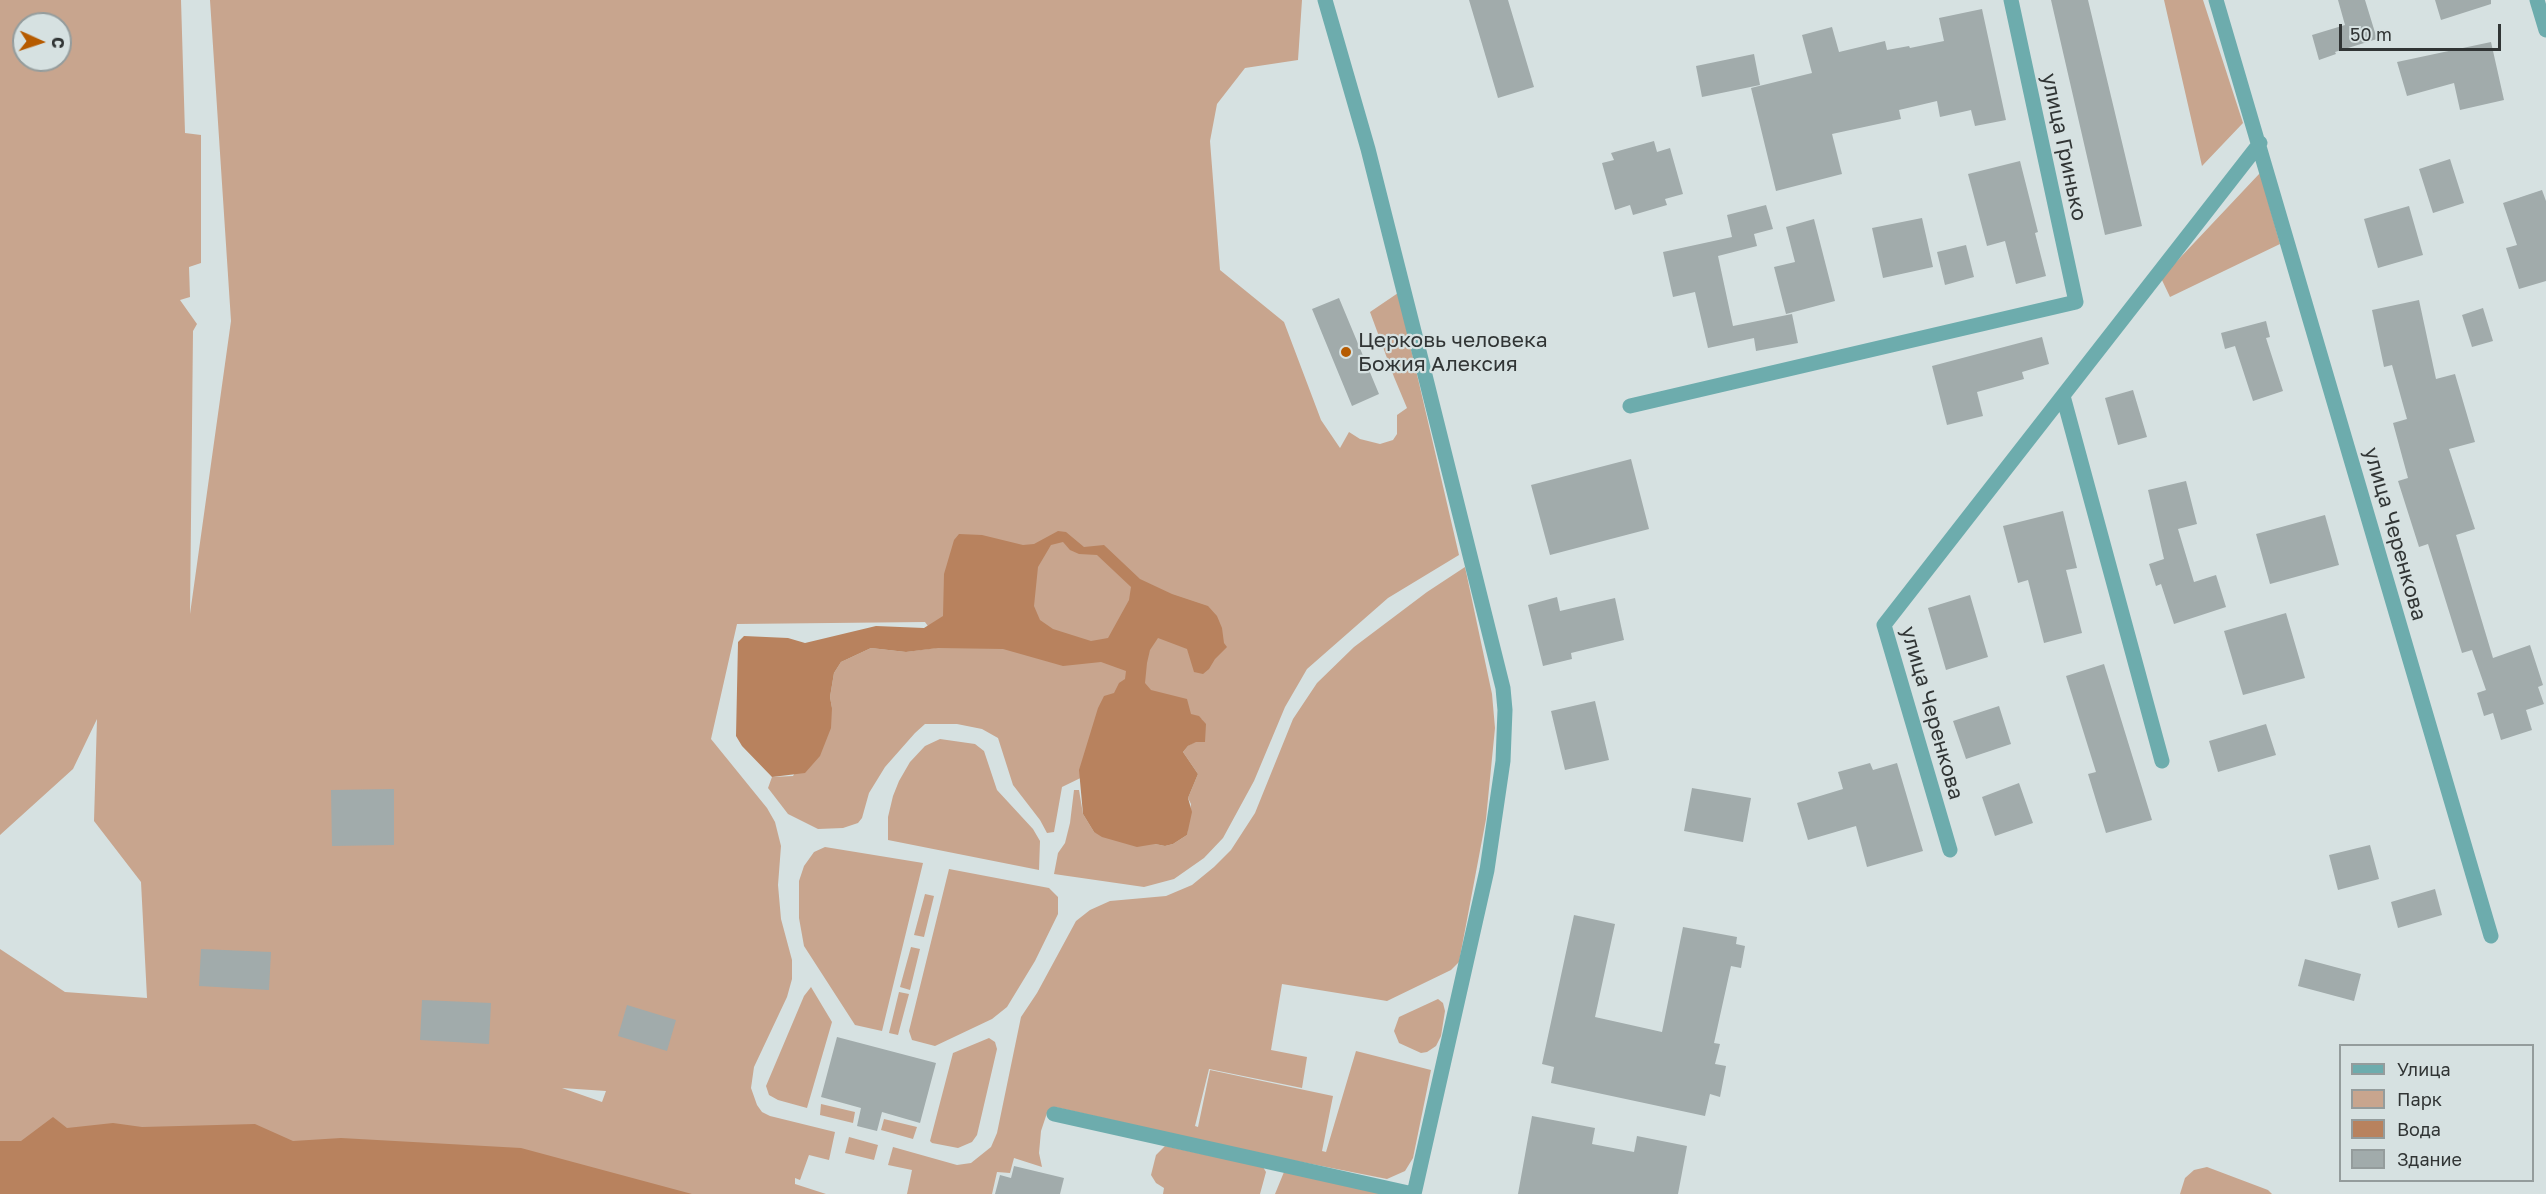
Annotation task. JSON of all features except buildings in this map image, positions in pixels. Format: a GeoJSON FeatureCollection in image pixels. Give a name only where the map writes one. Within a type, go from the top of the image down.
{"type":"FeatureCollection","features":[{"type":"Feature","properties":{"kind":"street"},"geometry":{"type":"LineString","coordinates":[[1054,1114],[1414,1194],[1487,870],[1503,761],[1505,710],[1503,688],[1368,149],[1325,0]]}},
{"type":"Feature","properties":{"kind":"street","name":"улица Гринько"},"geometry":{"type":"LineString","coordinates":[[1630,406],[2076,302],[2011,0]]}},
{"type":"Feature","properties":{"kind":"street","name":"улица Черенкова"},"geometry":{"type":"LineString","coordinates":[[2216,0],[2260,143],[2491,936]]}},
{"type":"Feature","properties":{"kind":"street"},"geometry":{"type":"LineString","coordinates":[[2537,0],[2546,30]]}},
{"type":"Feature","properties":{"kind":"street","name":"улица Черенкова"},"geometry":{"type":"LineString","coordinates":[[1950,850],[1884,625],[2260,143]]}},
{"type":"Feature","properties":{"kind":"street"},"geometry":{"type":"LineString","coordinates":[[2063,396],[2162,761]]}},
{"type":"Feature","properties":{"kind":"green space"},"geometry":{"type":"Polygon","coordinates":[[[0,0],[181,0],[185,133],[201,135],[201,263],[189,267],[190,297],[180,300],[197,324],[193,331],[190,614],[231,321],[210,0],[1302,0],[1298,60],[1245,68],[1217,104],[1210,141],[1220,270],[1284,322],[1321,420],[1340,448],[1349,432],[1360,439],[1380,444],[1393,440],[1397,434],[1397,415],[1407,408],[1370,312],[1398,293],[1459,555],[1388,598],[1307,669],[1285,707],[1254,781],[1223,838],[1204,858],[1174,879],[1144,887],[1054,874],[1058,853],[1065,843],[1070,823],[1074,790],[1079,790],[1083,814],[1094,832],[1165,846],[1173,844],[1187,835],[1191,804],[1188,798],[1198,774],[1183,752],[1196,741],[1205,742],[1202,719],[1062,787],[1054,832],[1047,833],[1040,820],[1013,785],[998,738],[982,729],[957,724],[925,724],[885,767],[869,793],[862,818],[858,823],[843,828],[818,829],[788,814],[768,788],[772,777],[793,776],[832,708],[830,697],[834,673],[841,662],[871,648],[906,652],[943,647],[925,622],[737,624],[711,739],[767,808],[775,822],[781,846],[778,885],[781,919],[792,960],[792,979],[787,997],[754,1067],[751,1088],[762,1112],[835,1132],[829,1160],[809,1155],[800,1180],[795,1178],[795,1184],[826,1194],[0,1194],[0,949],[65,992],[147,998],[141,882],[94,821],[97,719],[73,769],[0,835],[0,0]],[[562,1088],[602,1102],[606,1091],[562,1088]]]}},
{"type":"Feature","properties":{"kind":"green space"},"geometry":{"type":"Polygon","coordinates":[[[2164,0],[2203,0],[2243,123],[2202,166],[2164,0]]]}},
{"type":"Feature","properties":{"kind":"green space"},"geometry":{"type":"Polygon","coordinates":[[[2260,173],[2280,244],[2170,297],[2161,278],[2260,173]]]}},
{"type":"Feature","properties":{"kind":"green space"},"geometry":{"type":"Polygon","coordinates":[[[1465,567],[1492,694],[1495,728],[1486,819],[1459,962],[1451,970],[1387,1001],[1282,984],[1271,1050],[1307,1057],[1302,1088],[1209,1069],[1195,1126],[1198,1127],[1210,1070],[1333,1096],[1322,1151],[1326,1152],[1356,1051],[1431,1070],[1413,1158],[1405,1171],[1387,1179],[1256,1153],[1055,1107],[1047,1113],[1041,1131],[1039,1153],[1042,1167],[1014,1158],[1010,1173],[997,1172],[992,1194],[907,1194],[912,1170],[888,1165],[893,1147],[957,1165],[971,1163],[991,1147],[997,1133],[1021,1017],[1037,993],[1076,921],[1090,910],[1110,901],[1166,896],[1192,885],[1214,867],[1231,850],[1255,813],[1293,719],[1317,683],[1354,647],[1427,592],[1465,567]]]}},
{"type":"Feature","properties":{"kind":"green space"},"geometry":{"type":"Polygon","coordinates":[[[940,739],[975,744],[984,751],[997,790],[1033,829],[1040,841],[1039,870],[888,840],[888,817],[899,781],[910,762],[925,746],[940,739]]]}},
{"type":"Feature","properties":{"kind":"green space"},"geometry":{"type":"Polygon","coordinates":[[[825,847],[923,863],[882,1031],[855,1025],[804,946],[799,918],[799,881],[804,866],[814,852],[825,847]]]}},
{"type":"Feature","properties":{"kind":"green space"},"geometry":{"type":"Polygon","coordinates":[[[949,869],[1049,888],[1058,897],[1058,914],[1035,961],[1007,1007],[992,1019],[935,1046],[912,1040],[909,1031],[949,869]]]}},
{"type":"Feature","properties":{"kind":"green space"},"geometry":{"type":"Polygon","coordinates":[[[925,894],[934,896],[924,937],[914,935],[925,894]]]}},
{"type":"Feature","properties":{"kind":"green space"},"geometry":{"type":"Polygon","coordinates":[[[911,947],[920,949],[910,990],[900,987],[911,947]]]}},
{"type":"Feature","properties":{"kind":"green space"},"geometry":{"type":"Polygon","coordinates":[[[811,987],[832,1022],[807,1108],[778,1100],[769,1095],[766,1086],[804,996],[811,987]]]}},
{"type":"Feature","properties":{"kind":"green space"},"geometry":{"type":"Polygon","coordinates":[[[899,992],[909,994],[898,1035],[889,1033],[899,992]]]}},
{"type":"Feature","properties":{"kind":"green space"},"geometry":{"type":"Polygon","coordinates":[[[1438,999],[1443,1003],[1445,1011],[1441,1036],[1436,1046],[1421,1053],[1399,1043],[1394,1031],[1399,1017],[1438,999]]]}},
{"type":"Feature","properties":{"kind":"green space"},"geometry":{"type":"Polygon","coordinates":[[[989,1038],[995,1042],[997,1049],[977,1135],[972,1142],[958,1148],[932,1143],[930,1141],[953,1053],[989,1038]]]}},
{"type":"Feature","properties":{"kind":"green space"},"geometry":{"type":"Polygon","coordinates":[[[821,1104],[855,1112],[853,1123],[820,1115],[821,1104]]]}},
{"type":"Feature","properties":{"kind":"green space"},"geometry":{"type":"Polygon","coordinates":[[[884,1119],[917,1127],[913,1139],[881,1130],[884,1119]]]}},
{"type":"Feature","properties":{"kind":"green space"},"geometry":{"type":"Polygon","coordinates":[[[849,1137],[878,1145],[874,1160],[845,1153],[849,1137]]]}},
{"type":"Feature","properties":{"kind":"green space"},"geometry":{"type":"Polygon","coordinates":[[[1165,1146],[1263,1167],[1266,1172],[1260,1194],[1163,1194],[1164,1188],[1156,1183],[1151,1175],[1156,1155],[1165,1146]]]}},
{"type":"Feature","properties":{"kind":"green space"},"geometry":{"type":"Polygon","coordinates":[[[2207,1167],[2268,1190],[2272,1194],[2180,1194],[2185,1178],[2194,1170],[2207,1167]]]}},
{"type":"Feature","properties":{"kind":"green space"},"geometry":{"type":"Polygon","coordinates":[[[1284,1172],[1389,1194],[1275,1194],[1284,1172]]]}},
{"type":"Feature","properties":{"kind":"water"},"geometry":{"type":"Polygon","coordinates":[[[1058,531],[1066,532],[1084,547],[1104,545],[1140,579],[1172,594],[1208,606],[1217,616],[1227,647],[1203,674],[1194,672],[1187,649],[1158,638],[1150,650],[1147,663],[1145,683],[1151,690],[1187,699],[1191,714],[1199,716],[1206,724],[1205,742],[1196,742],[1183,752],[1198,774],[1188,798],[1192,812],[1187,835],[1165,846],[1155,844],[1137,847],[1102,837],[1094,832],[1083,814],[1079,770],[1098,708],[1104,696],[1114,693],[1119,683],[1125,679],[1126,671],[1101,662],[1063,666],[1003,649],[938,648],[906,652],[871,648],[841,662],[834,673],[830,697],[831,728],[820,756],[805,773],[772,777],[742,746],[736,736],[738,642],[744,636],[788,638],[805,643],[876,626],[924,628],[943,616],[944,574],[954,540],[959,534],[982,535],[1023,545],[1034,544],[1058,531]],[[1063,542],[1051,545],[1038,567],[1034,606],[1040,620],[1053,629],[1091,641],[1108,638],[1129,600],[1131,587],[1097,555],[1079,554],[1070,550],[1063,542]]]}},
{"type":"Feature","properties":{"kind":"water"},"geometry":{"type":"Polygon","coordinates":[[[53,1117],[67,1128],[113,1123],[142,1127],[255,1124],[293,1141],[341,1138],[521,1148],[692,1194],[0,1194],[0,1141],[21,1141],[53,1117]]]}},
{"type":"Feature","properties":{"kind":"place","name":"Церковь человека Божия Алексия"},"geometry":{"type":"Point","coordinates":[1346,352]}}]}
